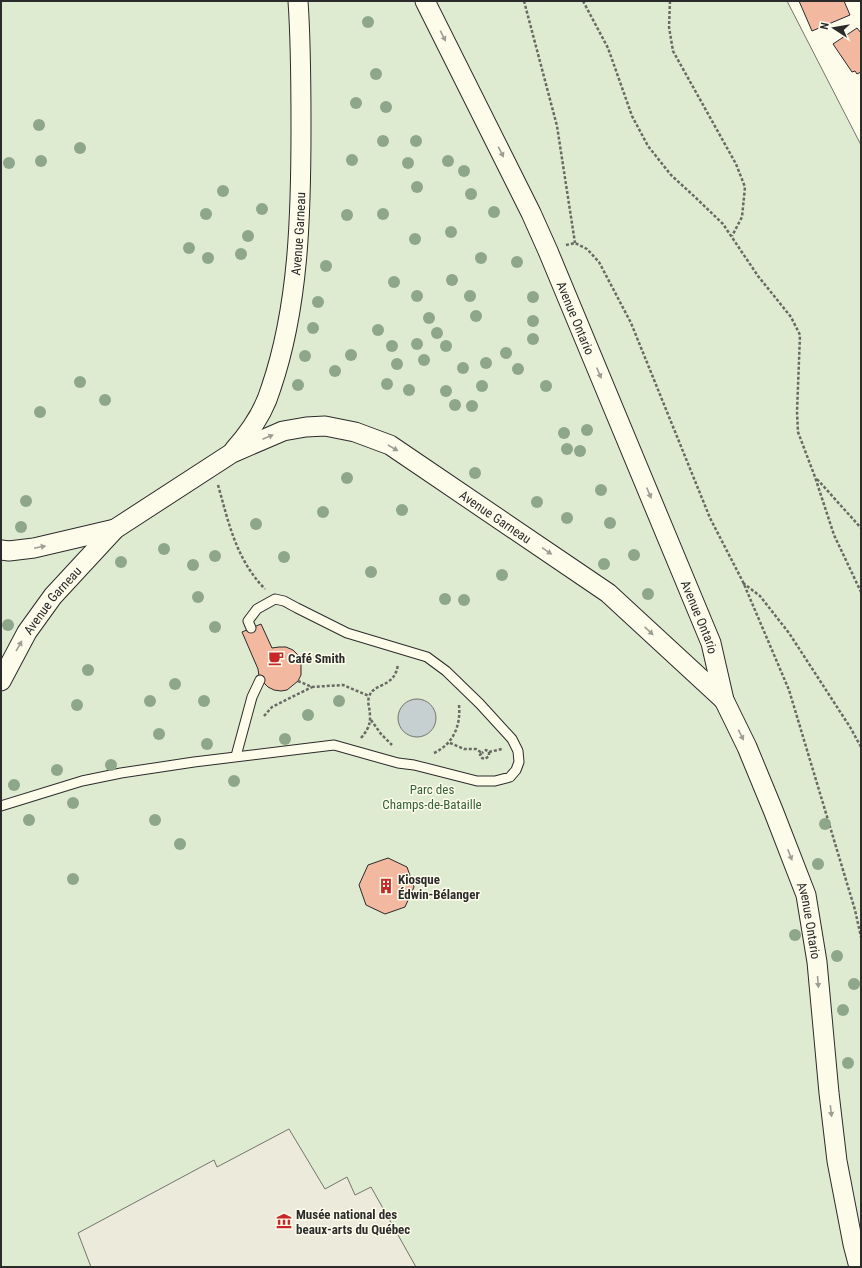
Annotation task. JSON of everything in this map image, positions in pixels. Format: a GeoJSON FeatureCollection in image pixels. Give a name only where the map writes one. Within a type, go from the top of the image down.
{"type":"FeatureCollection","features":[{"type":"Feature","properties":{"kind":"street","name":"Avenue Garneau"},"geometry":{"type":"LineString","coordinates":[[232,452],[251,431],[271,389],[285,338],[293,285],[300,221],[300,44],[298,1]]}},
{"type":"Feature","properties":{"kind":"street","name":"Avenue Ontario"},"geometry":{"type":"LineString","coordinates":[[425,1],[531,213],[548,251],[711,643],[724,700],[753,761],[806,895],[817,962],[828,1093],[837,1161],[853,1244],[859,1267]]}},
{"type":"Feature","properties":{"kind":"street","name":"Avenue Garneau"},"geometry":{"type":"LineString","coordinates":[[1,681],[27,632],[53,596],[115,529],[232,452],[283,431],[306,427],[325,426],[355,432],[390,445],[608,593],[724,700]]}},
{"type":"Feature","properties":{"kind":"street","name":"Avenue Garneau"},"geometry":{"type":"LineString","coordinates":[[1,550],[9,551],[34,548],[115,529]]}},
{"type":"Feature","properties":{"kind":"lane"},"geometry":{"type":"LineString","coordinates":[[1,806],[90,779],[121,773],[236,756],[334,745],[398,764],[414,765],[478,781],[495,781],[510,777],[516,770],[518,751],[512,739],[480,704],[446,671],[427,657],[347,633],[284,600],[275,599],[257,609],[248,621],[251,628]]}},
{"type":"Feature","properties":{"kind":"lane"},"geometry":{"type":"LineString","coordinates":[[236,756],[252,697],[260,680]]}},
{"type":"Feature","properties":{"kind":"path"},"geometry":{"type":"LineString","coordinates":[[524,1],[557,126],[576,243]]}},
{"type":"Feature","properties":{"kind":"path"},"geometry":{"type":"LineString","coordinates":[[583,1],[608,48],[632,116],[648,146],[671,175],[723,224],[758,276],[791,317],[800,335],[797,412],[798,432],[834,535],[861,592]]}},
{"type":"Feature","properties":{"kind":"path"},"geometry":{"type":"LineString","coordinates":[[670,1],[669,27],[673,51],[736,164],[745,187],[742,217],[732,236]]}},
{"type":"Feature","properties":{"kind":"path"},"geometry":{"type":"LineString","coordinates":[[548,251],[569,243],[576,243],[587,249],[599,262],[631,323],[710,518],[743,582],[789,690],[855,910],[861,938]]}},
{"type":"Feature","properties":{"kind":"path"},"geometry":{"type":"LineString","coordinates":[[213,465],[232,538],[255,579],[275,599]]}},
{"type":"Feature","properties":{"kind":"path"},"geometry":{"type":"LineString","coordinates":[[815,478],[861,528]]}},
{"type":"Feature","properties":{"kind":"path"},"geometry":{"type":"LineString","coordinates":[[743,582],[760,596],[789,633],[850,727],[861,747]]}},
{"type":"Feature","properties":{"kind":"path"},"geometry":{"type":"LineString","coordinates":[[393,746],[381,734],[371,720],[368,703],[369,696],[375,689],[393,678],[397,671],[398,662],[395,647]]}},
{"type":"Feature","properties":{"kind":"path"},"geometry":{"type":"LineString","coordinates":[[298,681],[312,687]]}},
{"type":"Feature","properties":{"kind":"path"},"geometry":{"type":"LineString","coordinates":[[263,718],[272,707],[312,687],[343,686],[369,696]]}},
{"type":"Feature","properties":{"kind":"path"},"geometry":{"type":"LineString","coordinates":[[429,755],[435,753],[450,743],[456,732],[460,712],[459,700]]}},
{"type":"Feature","properties":{"kind":"path"},"geometry":{"type":"LineString","coordinates":[[343,747],[360,739],[368,730],[371,720]]}},
{"type":"Feature","properties":{"kind":"path"},"geometry":{"type":"LineString","coordinates":[[450,743],[464,749],[476,749],[482,753]]}},
{"type":"Feature","properties":{"kind":"green space","name":"Parc des Champs-de-Bataille"},"geometry":{"type":"Polygon","coordinates":[[[1,1],[787,1],[861,145],[861,1267],[1,1267],[1,1]]]}},
{"type":"Feature","properties":{"kind":"shaded area"},"geometry":{"type":"Polygon","coordinates":[[[413,699],[421,699],[431,704],[435,711],[435,725],[431,732],[421,737],[413,737],[403,732],[401,729],[398,722],[398,714],[403,704],[406,702],[413,699]]]}},
{"type":"Feature","properties":{"kind":"shaded area"},"geometry":{"type":"Polygon","coordinates":[[[289,1129],[325,1189],[347,1177],[355,1195],[371,1187],[416,1267],[91,1267],[78,1233],[214,1160],[217,1167],[289,1129]]]}},
{"type":"Feature","properties":{"kind":"building"},"geometry":{"type":"Polygon","coordinates":[[[799,1],[844,1],[850,15],[812,31],[799,1]]]}},
{"type":"Feature","properties":{"kind":"building"},"geometry":{"type":"Polygon","coordinates":[[[857,28],[861,33],[861,72],[857,74],[855,71],[852,72],[833,44],[857,28]]]}},
{"type":"Feature","properties":{"kind":"building","name":"Café Smith"},"geometry":{"type":"Polygon","coordinates":[[[261,624],[272,648],[286,647],[293,650],[301,661],[301,675],[298,681],[287,690],[274,690],[268,687],[259,676],[258,669],[242,632],[261,624]]]}},
{"type":"Feature","properties":{"kind":"building","name":"Kiosque Édwin-Bélanger"},"geometry":{"type":"Polygon","coordinates":[[[388,858],[407,867],[414,887],[405,907],[385,914],[366,905],[359,885],[368,865],[388,858]]]}},
{"type":"Feature","properties":{"kind":"place","name":"Café Smith"},"geometry":{"type":"Point","coordinates":[276,658]}},
{"type":"Feature","properties":{"kind":"place","name":"Kiosque Édwin-Bélanger"},"geometry":{"type":"Point","coordinates":[386,886]}},
{"type":"Feature","properties":{"kind":"place","name":"Musée national des beaux-arts du Québec"},"geometry":{"type":"Point","coordinates":[284,1221]}}]}
